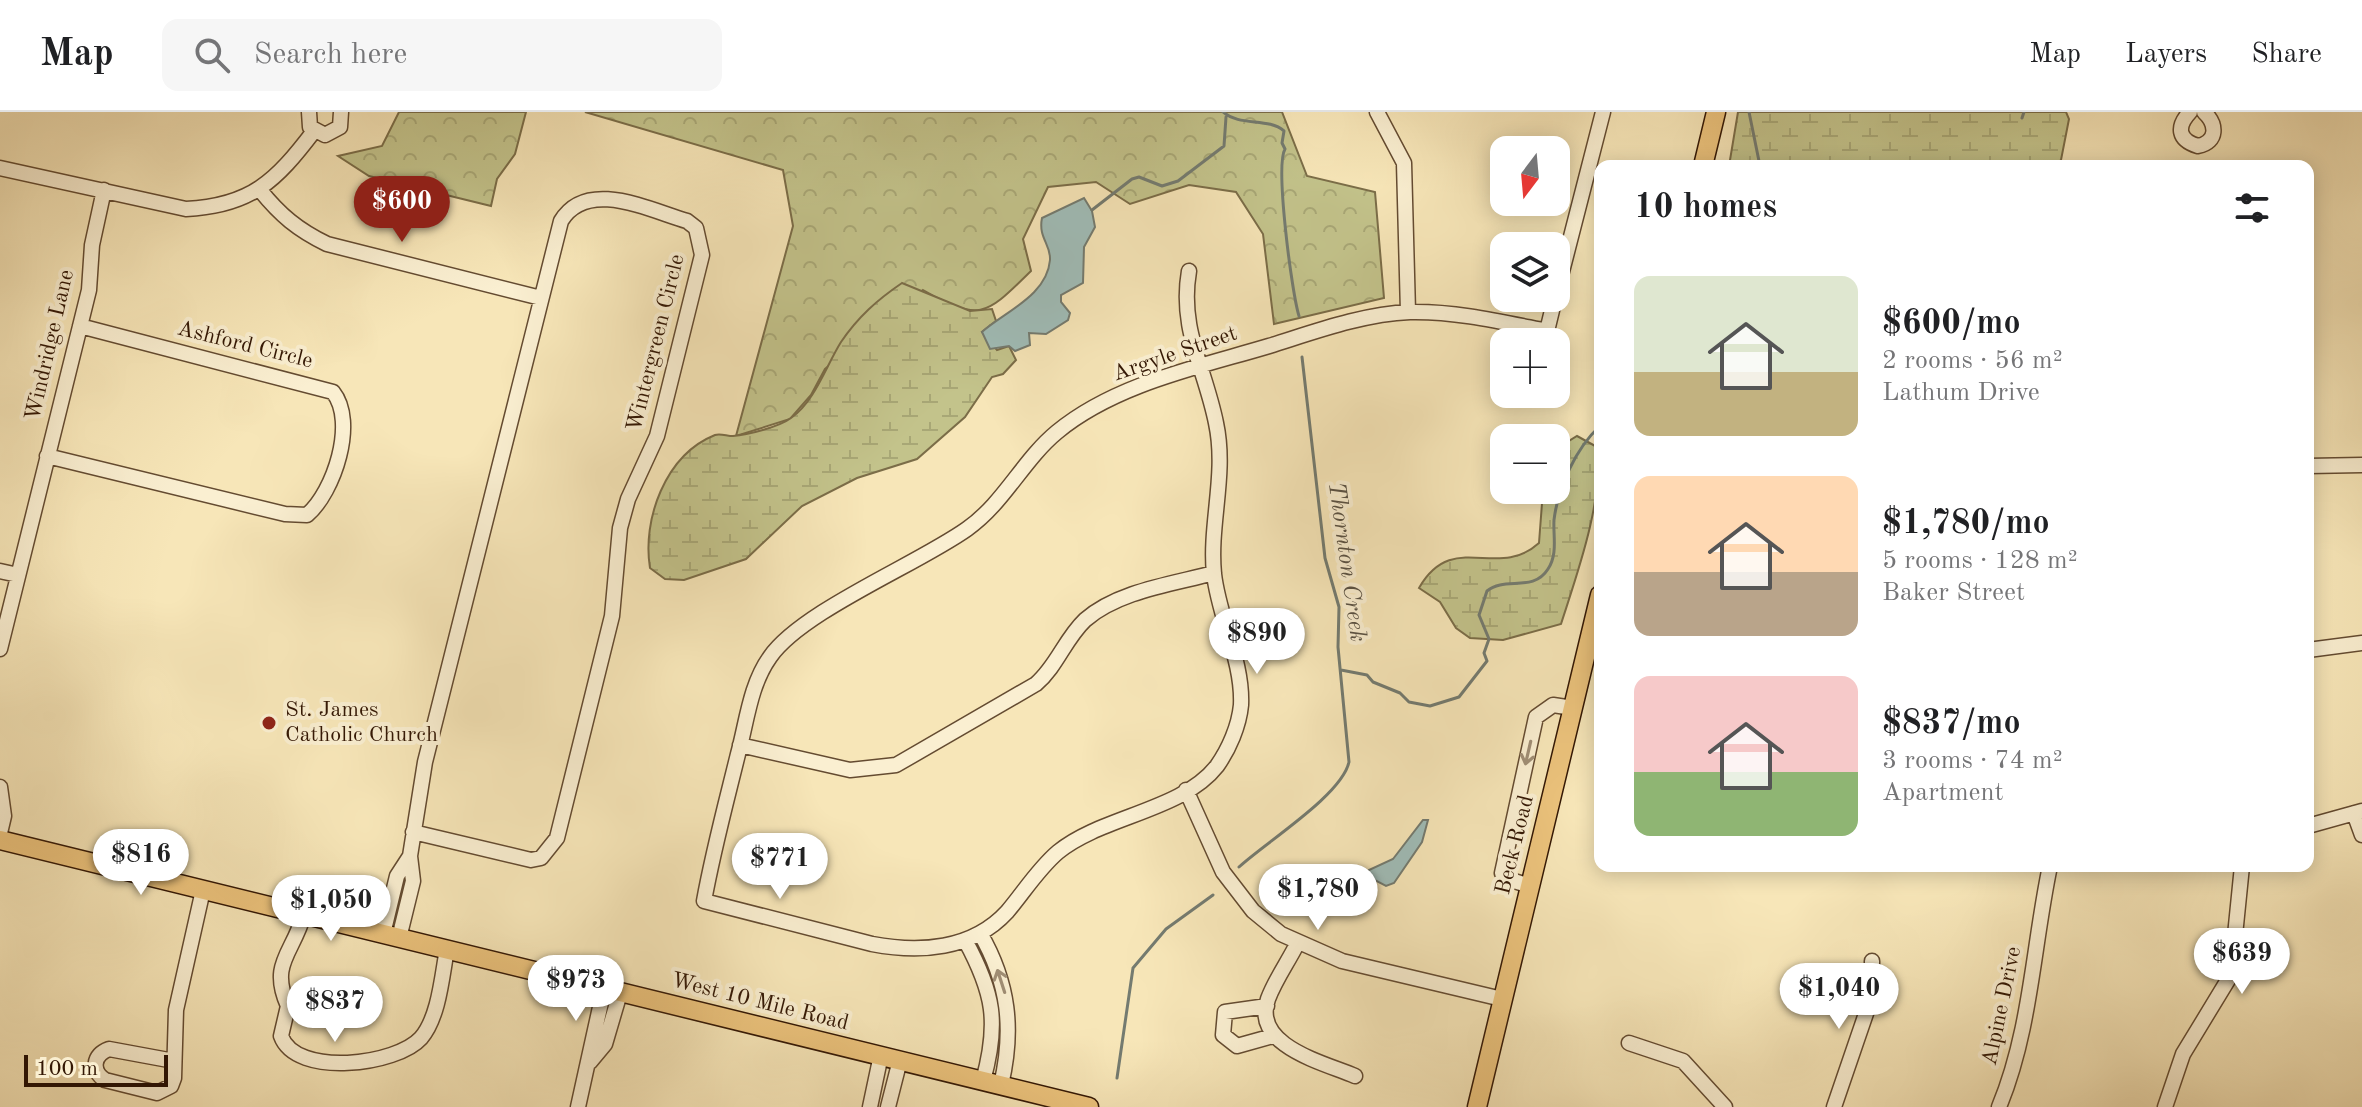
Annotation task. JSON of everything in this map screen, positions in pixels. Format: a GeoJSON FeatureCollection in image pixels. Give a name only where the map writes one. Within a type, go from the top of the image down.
{"type":"FeatureCollection","features":[{"type":"Feature","properties":{"kind":"main road"},"geometry":{"type":"LineString","coordinates":[[1704,160],[1716,112]]}},
{"type":"Feature","properties":{"kind":"main road","name":"Beck Road"},"geometry":{"type":"LineString","coordinates":[[1477,1107],[1573,708],[1594,639]]}},
{"type":"Feature","properties":{"kind":"main road","name":"West 10 Mile Road"},"geometry":{"type":"LineString","coordinates":[[0,840],[1089,1107]]}},
{"type":"Feature","properties":{"kind":"street"},"geometry":{"type":"LineString","coordinates":[[309,112],[308,121],[314,131],[325,135],[336,132],[342,121],[341,112]]}},
{"type":"Feature","properties":{"kind":"street"},"geometry":{"type":"LineString","coordinates":[[1377,112],[1404,163],[1408,312]]}},
{"type":"Feature","properties":{"kind":"street","name":"Argyle Street"},"geometry":{"type":"LineString","coordinates":[[1570,242],[1603,112]]}},
{"type":"Feature","properties":{"kind":"street"},"geometry":{"type":"LineString","coordinates":[[2190,112],[2180,126],[2180,135],[2184,141],[2198,146],[2209,142],[2214,131],[2213,120],[2204,112]]}},
{"type":"Feature","properties":{"kind":"street"},"geometry":{"type":"LineString","coordinates":[[0,168],[186,209],[229,205],[260,190],[314,131]]}},
{"type":"Feature","properties":{"kind":"street","name":"Windridge Lane"},"geometry":{"type":"LineString","coordinates":[[0,649],[89,290],[92,245],[104,190]]}},
{"type":"Feature","properties":{"kind":"street"},"geometry":{"type":"LineString","coordinates":[[260,190],[299,231],[327,244],[541,298]]}},
{"type":"Feature","properties":{"kind":"street","name":"Wintergreen Circle"},"geometry":{"type":"LineString","coordinates":[[391,936],[397,876],[410,856],[413,832],[425,762],[561,221],[570,207],[582,200],[609,200],[687,221],[696,228],[702,240],[702,255],[657,436],[628,499],[620,528],[612,616],[557,838],[541,858],[531,860],[413,832]]}},
{"type":"Feature","properties":{"kind":"street"},"geometry":{"type":"LineString","coordinates":[[1002,1016],[965,940],[980,933],[1005,913],[1040,870],[1070,843],[1186,790],[1216,767],[1237,726],[1241,708],[1237,669],[1214,573],[1220,452],[1217,424],[1186,324],[1189,271]]}},
{"type":"Feature","properties":{"kind":"street","name":"Argyle Street"},"geometry":{"type":"LineString","coordinates":[[965,940],[939,948],[894,948],[704,901],[758,679],[782,643],[838,605],[967,529],[1006,492],[1025,465],[1058,431],[1100,405],[1145,384],[1366,318],[1408,312],[1473,316],[1547,331],[1552,312]]}},
{"type":"Feature","properties":{"kind":"street","name":"Ashford Circle"},"geometry":{"type":"LineString","coordinates":[[47,456],[285,514],[307,515],[320,504],[337,462],[345,418],[343,403],[333,392],[80,326]]}},
{"type":"Feature","properties":{"kind":"street"},"geometry":{"type":"LineString","coordinates":[[2314,466],[2362,465]]}},
{"type":"Feature","properties":{"kind":"street"},"geometry":{"type":"LineString","coordinates":[[0,571],[18,575]]}},
{"type":"Feature","properties":{"kind":"street"},"geometry":{"type":"LineString","coordinates":[[740,745],[850,770],[896,765],[1036,684],[1049,672],[1085,621],[1100,610],[1126,597],[1214,573]]}},
{"type":"Feature","properties":{"kind":"street"},"geometry":{"type":"LineString","coordinates":[[2314,649],[2362,643]]}},
{"type":"Feature","properties":{"kind":"street"},"geometry":{"type":"LineString","coordinates":[[1530,886],[1502,873],[1536,717],[1553,705],[1573,708]]}},
{"type":"Feature","properties":{"kind":"street"},"geometry":{"type":"LineString","coordinates":[[0,787],[4,816],[0,833]]}},
{"type":"Feature","properties":{"kind":"street"},"geometry":{"type":"LineString","coordinates":[[1186,790],[1211,849],[1235,890],[1253,911],[1297,944],[1342,961],[1502,999]]}},
{"type":"Feature","properties":{"kind":"street"},"geometry":{"type":"LineString","coordinates":[[2314,824],[2358,812],[2362,835]]}},
{"type":"Feature","properties":{"kind":"street","name":"Alpine Drive"},"geometry":{"type":"LineString","coordinates":[[1999,1107],[2034,978],[2039,916],[2049,872]]}},
{"type":"Feature","properties":{"kind":"street"},"geometry":{"type":"LineString","coordinates":[[2165,1107],[2183,1054],[2231,975],[2241,872]]}},
{"type":"Feature","properties":{"kind":"street"},"geometry":{"type":"LineString","coordinates":[[174,1061],[109,1049],[100,1053],[95,1065],[98,1075],[105,1080],[157,1093],[166,1090],[173,1082],[178,999],[203,890]]}},
{"type":"Feature","properties":{"kind":"street"},"geometry":{"type":"LineString","coordinates":[[304,914],[280,973],[281,994],[288,1006],[281,1036],[297,1055],[320,1062],[369,1061],[418,1042],[427,1031],[447,949]]}},
{"type":"Feature","properties":{"kind":"street"},"geometry":{"type":"LineString","coordinates":[[980,933],[995,963],[1002,1016],[993,1039],[992,1083]]}},
{"type":"Feature","properties":{"kind":"street"},"geometry":{"type":"LineString","coordinates":[[1297,944],[1267,1006],[1273,1036],[1289,1048],[1355,1076]]}},
{"type":"Feature","properties":{"kind":"street"},"geometry":{"type":"LineString","coordinates":[[1834,1107],[1872,996],[1872,961]]}},
{"type":"Feature","properties":{"kind":"street"},"geometry":{"type":"LineString","coordinates":[[578,1107],[590,1062],[591,1042],[612,991]]}},
{"type":"Feature","properties":{"kind":"street"},"geometry":{"type":"LineString","coordinates":[[1267,1006],[1225,1012],[1223,1035],[1237,1046],[1273,1036]]}},
{"type":"Feature","properties":{"kind":"street"},"geometry":{"type":"LineString","coordinates":[[1629,1043],[1683,1061],[1725,1107]]}},
{"type":"Feature","properties":{"kind":"street"},"geometry":{"type":"LineString","coordinates":[[870,1107],[881,1055]]}},
{"type":"Feature","properties":{"kind":"street"},"geometry":{"type":"LineString","coordinates":[[888,1107],[900,1060]]}},
{"type":"Feature","properties":{"kind":"green space"},"geometry":{"type":"Polygon","coordinates":[[[399,112],[526,112],[515,154],[497,179],[491,206],[369,176],[338,156],[382,146],[399,112]]]}},
{"type":"Feature","properties":{"kind":"green space"},"geometry":{"type":"Polygon","coordinates":[[[585,112],[1282,112],[1307,176],[1375,192],[1384,298],[1274,324],[1263,234],[1236,192],[1189,185],[1130,204],[1096,182],[1048,187],[1023,239],[1031,271],[1003,297],[992,305],[971,310],[923,290],[825,369],[811,395],[790,419],[736,436],[793,226],[783,170],[585,112]]]}},
{"type":"Feature","properties":{"kind":"green space"},"geometry":{"type":"Polygon","coordinates":[[[1738,112],[2066,112],[2069,119],[2061,160],[1730,160],[1738,112]]]}},
{"type":"Feature","properties":{"kind":"green space"},"geometry":{"type":"Polygon","coordinates":[[[902,283],[970,311],[992,309],[996,321],[982,332],[997,350],[1009,346],[1016,360],[1003,374],[992,377],[965,417],[917,459],[857,478],[802,506],[746,559],[684,580],[665,579],[650,568],[648,549],[654,510],[670,473],[683,457],[715,435],[754,432],[791,418],[807,402],[854,325],[902,283]]]}},
{"type":"Feature","properties":{"kind":"green space"},"geometry":{"type":"Polygon","coordinates":[[[1577,436],[1594,445],[1594,507],[1561,624],[1503,640],[1470,638],[1456,628],[1440,602],[1419,588],[1432,571],[1446,561],[1507,558],[1539,543],[1542,504],[1570,504],[1570,440],[1577,436]]]}},
{"type":"Feature","properties":{"kind":"water"},"geometry":{"type":"Polygon","coordinates":[[[1084,198],[1092,211],[1095,227],[1084,247],[1083,283],[1061,295],[1061,302],[1070,313],[1068,320],[1046,334],[1029,333],[1030,345],[1015,351],[1009,346],[990,349],[982,332],[1033,293],[1047,273],[1050,254],[1042,231],[1042,218],[1084,198]]]}},
{"type":"Feature","properties":{"kind":"water"},"geometry":{"type":"Polygon","coordinates":[[[1423,820],[1428,820],[1422,842],[1394,883],[1386,886],[1367,876],[1369,870],[1393,859],[1423,820]]]}},
{"type":"Feature","properties":{"kind":"water"},"geometry":{"type":"Polygon","coordinates":[[[1321,882],[1327,889],[1307,912],[1297,912],[1293,906],[1297,895],[1321,882]]]}},
{"type":"Feature","properties":{"kind":"waterway","name":"Thornton Creek"},"geometry":{"type":"LineString","coordinates":[[1223,112],[1230,117],[1270,124],[1284,131],[1283,204],[1299,316]]}},
{"type":"Feature","properties":{"kind":"waterway"},"geometry":{"type":"LineString","coordinates":[[1749,112],[1759,160]]}},
{"type":"Feature","properties":{"kind":"waterway"},"geometry":{"type":"LineString","coordinates":[[2022,118],[2024,112]]}},
{"type":"Feature","properties":{"kind":"waterway"},"geometry":{"type":"LineString","coordinates":[[1092,210],[1132,179],[1139,177],[1162,186],[1178,181],[1224,146],[1226,117]]}},
{"type":"Feature","properties":{"kind":"waterway","name":"Thornton Creek"},"geometry":{"type":"LineString","coordinates":[[1239,867],[1302,818],[1333,789],[1349,762],[1338,647],[1339,607],[1325,558],[1302,357]]}},
{"type":"Feature","properties":{"kind":"waterway"},"geometry":{"type":"LineString","coordinates":[[1341,670],[1367,675],[1373,682],[1400,693],[1409,702],[1430,706],[1459,697],[1487,661],[1484,653],[1489,639],[1479,615],[1487,591],[1502,585],[1527,583],[1542,576],[1548,569],[1554,551],[1556,507],[1564,482],[1583,445],[1594,432]]}},
{"type":"Feature","properties":{"kind":"waterway","name":"Thornton Creek"},"geometry":{"type":"LineString","coordinates":[[1117,1078],[1133,968],[1166,929],[1213,895]]}},
{"type":"Feature","properties":{"kind":"place","name":"St. James Catholic Church"},"geometry":{"type":"Point","coordinates":[269,723]}}]}
